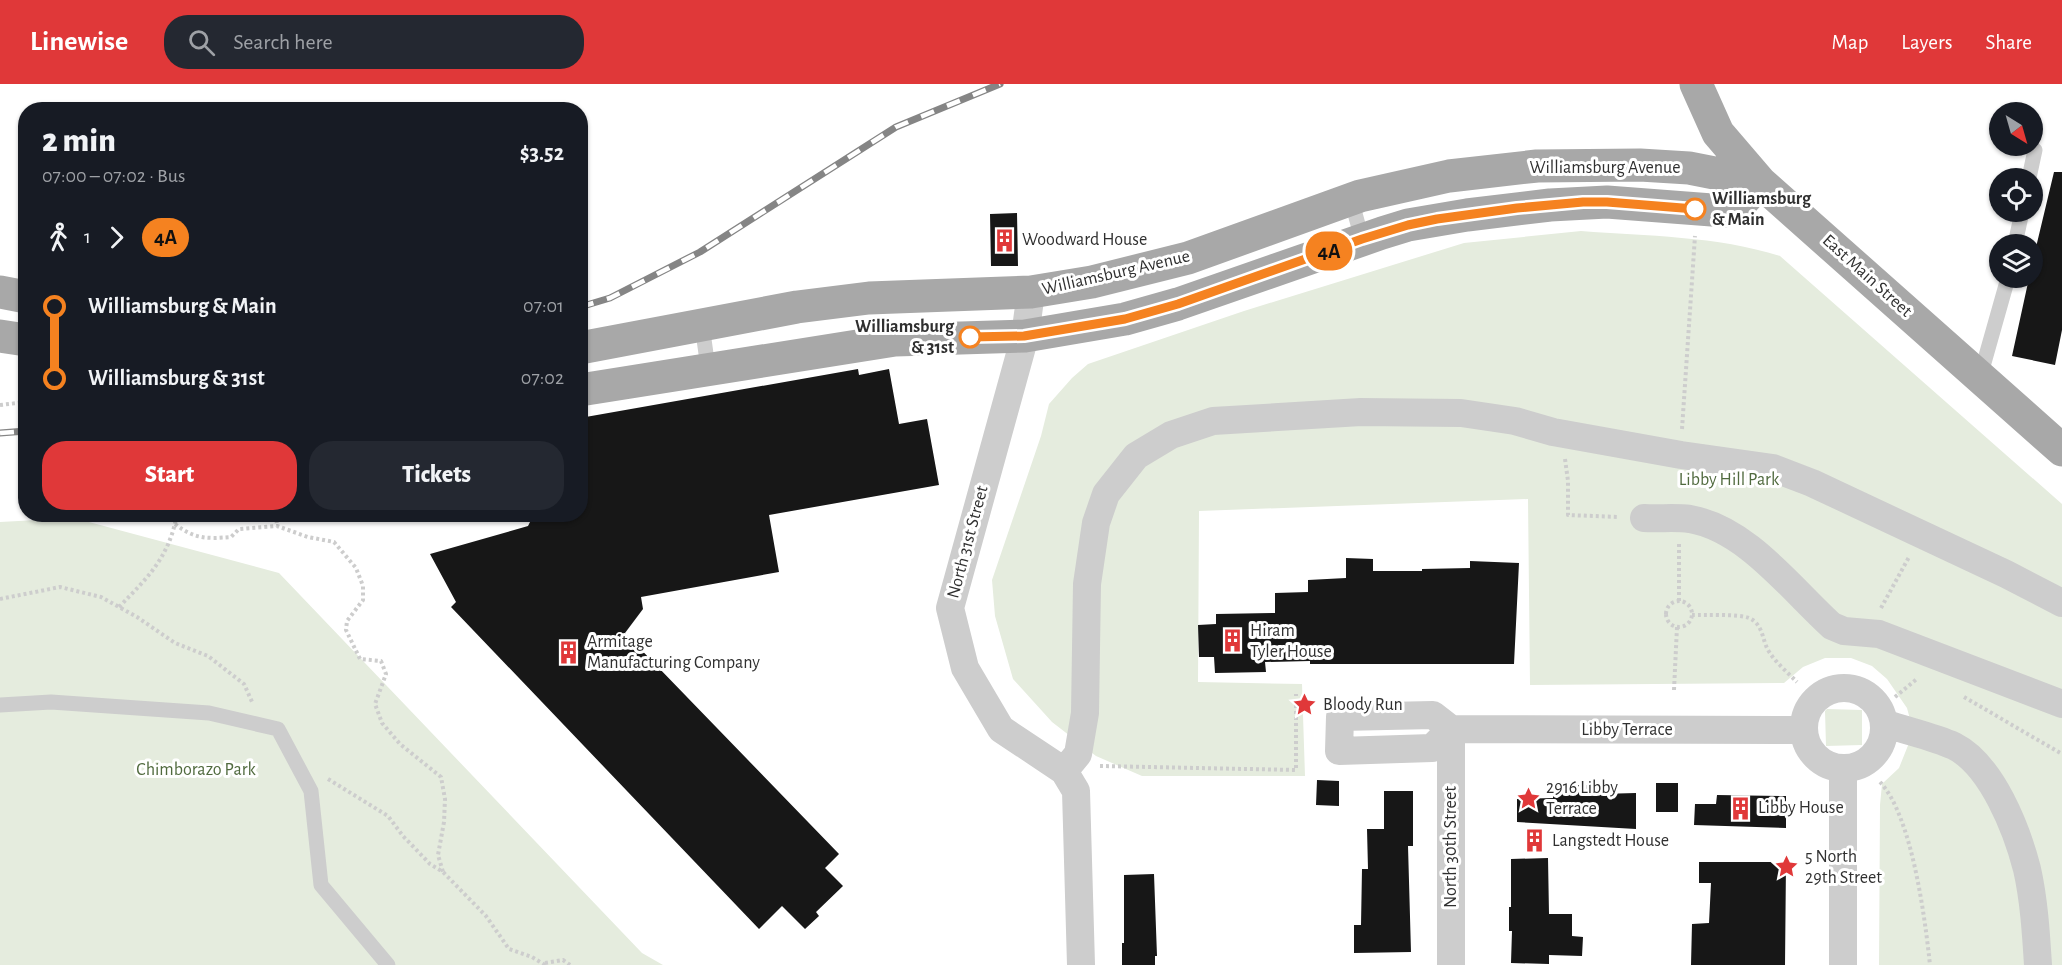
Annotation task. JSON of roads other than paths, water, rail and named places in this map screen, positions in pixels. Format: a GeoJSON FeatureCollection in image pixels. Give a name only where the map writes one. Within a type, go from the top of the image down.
{"type":"FeatureCollection","features":[{"type":"Feature","properties":{"kind":"main road","name":"East Main Street"},"geometry":{"type":"LineString","coordinates":[[1696,84],[1718,133],[1760,182],[2062,450]]}},
{"type":"Feature","properties":{"kind":"main road","name":"Williamsburg Avenue"},"geometry":{"type":"LineString","coordinates":[[588,346],[797,307],[869,298],[1030,292],[1092,282],[1147,270],[1229,244],[1351,199],[1449,176],[1547,165],[1607,164],[1689,168],[1760,182],[1740,205],[1725,211],[1607,202],[1550,205],[1437,219],[1408,225],[1178,304],[1125,319],[1024,336],[895,340],[588,389]]}},
{"type":"Feature","properties":{"kind":"main road"},"geometry":{"type":"LineString","coordinates":[[0,292],[18,295]]}},
{"type":"Feature","properties":{"kind":"main road"},"geometry":{"type":"LineString","coordinates":[[0,336],[18,339]]}},
{"type":"Feature","properties":{"kind":"street","name":"North 31st Street"},"geometry":{"type":"LineString","coordinates":[[1030,292],[1024,336],[950,608],[965,668],[1001,729],[1071,763]]}},
{"type":"Feature","properties":{"kind":"street"},"geometry":{"type":"LineString","coordinates":[[1081,965],[1076,791],[1071,763],[1085,713],[1087,584],[1096,523],[1106,494],[1136,456],[1171,435],[1213,421],[1361,411],[1461,413],[1515,421],[1553,432],[1681,455],[1773,468],[1812,483],[2006,574],[2062,603]]}},
{"type":"Feature","properties":{"kind":"street"},"geometry":{"type":"LineString","coordinates":[[1644,518],[1700,522],[1726,532],[1754,552],[1832,626],[1844,631],[1879,634],[2062,704]]}},
{"type":"Feature","properties":{"kind":"street"},"geometry":{"type":"LineString","coordinates":[[1847,688],[1860,691],[1872,699],[1880,710],[1884,723],[1883,737],[1878,750],[1868,760],[1856,766],[1843,768],[1831,767],[1811,753],[1803,730],[1805,717],[1811,705],[1821,695],[1834,689],[1847,688]]}},
{"type":"Feature","properties":{"kind":"street"},"geometry":{"type":"LineString","coordinates":[[1884,723],[1954,747],[1977,765],[1994,787],[2014,830],[2027,870],[2035,918],[2038,965]]}},
{"type":"Feature","properties":{"kind":"street","name":"Libby Terrace"},"geometry":{"type":"LineString","coordinates":[[1451,729],[1803,730]]}},
{"type":"Feature","properties":{"kind":"street","name":"North 30th Street"},"geometry":{"type":"LineString","coordinates":[[1451,729],[1451,965]]}},
{"type":"Feature","properties":{"kind":"street"},"geometry":{"type":"LineString","coordinates":[[1843,768],[1843,965]]}},
{"type":"Feature","properties":{"kind":"lane"},"geometry":{"type":"LineString","coordinates":[[1351,199],[1362,239]]}},
{"type":"Feature","properties":{"kind":"lane"},"geometry":{"type":"LineString","coordinates":[[1980,377],[2005,288]]}},
{"type":"Feature","properties":{"kind":"lane"},"geometry":{"type":"LineString","coordinates":[[702,325],[708,368]]}},
{"type":"Feature","properties":{"kind":"lane"},"geometry":{"type":"LineString","coordinates":[[0,705],[51,702],[209,713],[278,729],[311,791],[321,885],[388,965]]}},
{"type":"Feature","properties":{"kind":"railway"},"geometry":{"type":"LineString","coordinates":[[588,305],[610,298],[700,252],[896,127],[1000,84]]}},
{"type":"Feature","properties":{"kind":"railway"},"geometry":{"type":"LineString","coordinates":[[0,433],[18,432]]}},
{"type":"Feature","properties":{"kind":"place","name":"Williamsburg & Main"},"geometry":{"type":"Point","coordinates":[1695,209]}},
{"type":"Feature","properties":{"kind":"place","name":"Woodward House"},"geometry":{"type":"Point","coordinates":[1004,240]}},
{"type":"Feature","properties":{"kind":"place","name":"Williamsburg & 31st"},"geometry":{"type":"Point","coordinates":[970,337]}},
{"type":"Feature","properties":{"kind":"place","name":"Hiram Tyler House"},"geometry":{"type":"Point","coordinates":[1232,641]}},
{"type":"Feature","properties":{"kind":"place","name":"Armitage Manufacturing Company"},"geometry":{"type":"Point","coordinates":[569,652]}},
{"type":"Feature","properties":{"kind":"place","name":"Bloody Run"},"geometry":{"type":"Point","coordinates":[1305,705]}},
{"type":"Feature","properties":{"kind":"place","name":"2916 Libby Terrace"},"geometry":{"type":"Point","coordinates":[1528,798]}},
{"type":"Feature","properties":{"kind":"place","name":"Libby House"},"geometry":{"type":"Point","coordinates":[1740,808]}},
{"type":"Feature","properties":{"kind":"place","name":"Langstedt House"},"geometry":{"type":"Point","coordinates":[1534,841]}},
{"type":"Feature","properties":{"kind":"place","name":"5 North 29th Street"},"geometry":{"type":"Point","coordinates":[1787,867]}},
{"type":"Feature","properties":{"kind":"park label","name":"Libby Hill Park"},"geometry":{"type":"Point","coordinates":[1729,480]}},
{"type":"Feature","properties":{"kind":"park label","name":"Chimborazo Park"},"geometry":{"type":"Point","coordinates":[196,770]}}]}
